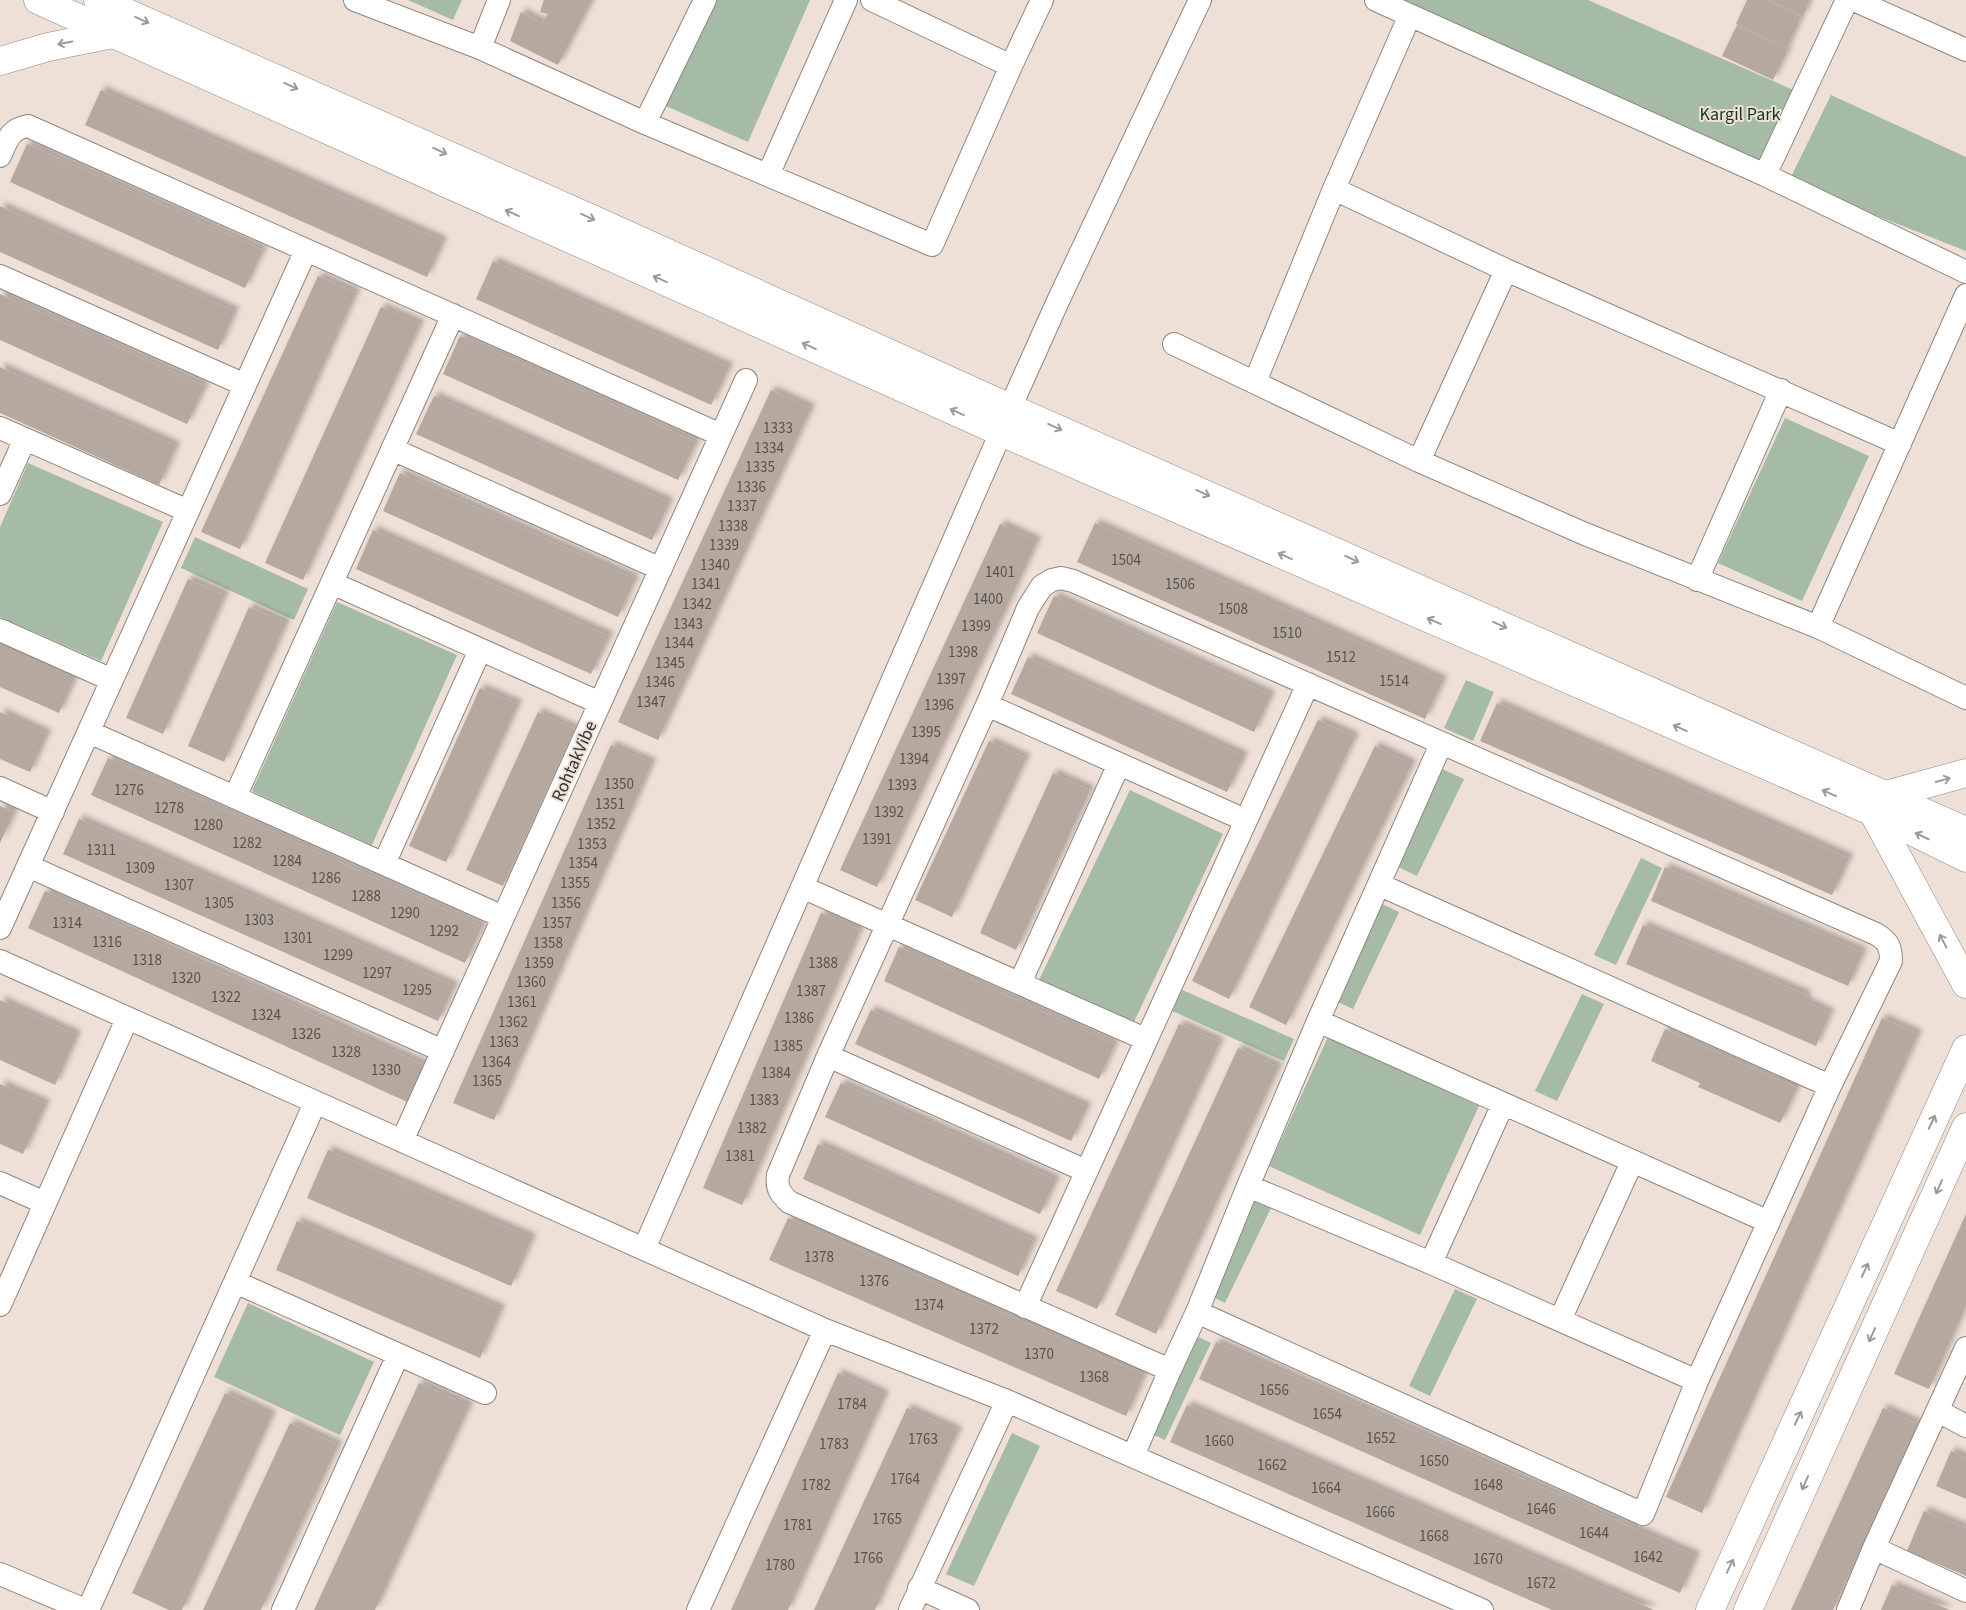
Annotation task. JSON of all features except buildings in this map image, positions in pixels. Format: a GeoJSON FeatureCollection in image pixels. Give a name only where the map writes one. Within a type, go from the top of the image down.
{"type":"FeatureCollection","features":[{"type":"Feature","properties":{"kind":"main road"},"geometry":{"type":"LineString","coordinates":[[38,0],[1006,420],[1880,804],[1966,831]]}},
{"type":"Feature","properties":{"kind":"main road"},"geometry":{"type":"LineString","coordinates":[[98,0],[598,222],[1006,420]]}},
{"type":"Feature","properties":{"kind":"main road"},"geometry":{"type":"LineString","coordinates":[[0,61],[48,47],[113,34]]}},
{"type":"Feature","properties":{"kind":"main road"},"geometry":{"type":"LineString","coordinates":[[1880,804],[1966,774]]}},
{"type":"Feature","properties":{"kind":"main road"},"geometry":{"type":"LineString","coordinates":[[1880,804],[1966,858]]}},
{"type":"Feature","properties":{"kind":"main road"},"geometry":{"type":"LineString","coordinates":[[1880,804],[1966,984]]}},
{"type":"Feature","properties":{"kind":"main road"},"geometry":{"type":"LineString","coordinates":[[1710,1610],[1966,1049]]}},
{"type":"Feature","properties":{"kind":"main road"},"geometry":{"type":"LineString","coordinates":[[1748,1610],[1966,1127]]}},
{"type":"Feature","properties":{"kind":"street"},"geometry":{"type":"LineString","coordinates":[[355,0],[480,48],[645,123],[932,245],[1042,0]]}},
{"type":"Feature","properties":{"kind":"street"},"geometry":{"type":"LineString","coordinates":[[480,48],[499,0]]}},
{"type":"Feature","properties":{"kind":"street"},"geometry":{"type":"LineString","coordinates":[[645,123],[705,0]]}},
{"type":"Feature","properties":{"kind":"street"},"geometry":{"type":"LineString","coordinates":[[768,175],[846,0]]}},
{"type":"Feature","properties":{"kind":"street"},"geometry":{"type":"LineString","coordinates":[[872,0],[1011,66]]}},
{"type":"Feature","properties":{"kind":"street"},"geometry":{"type":"LineString","coordinates":[[644,1249],[1058,300],[1200,0]]}},
{"type":"Feature","properties":{"kind":"street"},"geometry":{"type":"LineString","coordinates":[[1376,0],[1765,175],[1966,272]]}},
{"type":"Feature","properties":{"kind":"street"},"geometry":{"type":"LineString","coordinates":[[1765,175],[1848,0]]}},
{"type":"Feature","properties":{"kind":"street"},"geometry":{"type":"LineString","coordinates":[[1854,0],[1966,50]]}},
{"type":"Feature","properties":{"kind":"street"},"geometry":{"type":"LineString","coordinates":[[1255,382],[1334,189],[1410,15]]}},
{"type":"Feature","properties":{"kind":"street"},"geometry":{"type":"LineString","coordinates":[[0,156],[9,134],[18,128],[28,126],[721,435]]}},
{"type":"Feature","properties":{"kind":"street"},"geometry":{"type":"LineString","coordinates":[[1334,189],[1506,270],[1900,444]]}},
{"type":"Feature","properties":{"kind":"street"},"geometry":{"type":"LineString","coordinates":[[0,928],[306,250]]}},
{"type":"Feature","properties":{"kind":"street"},"geometry":{"type":"LineString","coordinates":[[1419,461],[1506,270]]}},
{"type":"Feature","properties":{"kind":"street"},"geometry":{"type":"LineString","coordinates":[[0,276],[245,385]]}},
{"type":"Feature","properties":{"kind":"street"},"geometry":{"type":"LineString","coordinates":[[1818,627],[1966,295]]}},
{"type":"Feature","properties":{"kind":"street"},"geometry":{"type":"LineString","coordinates":[[235,797],[453,315]]}},
{"type":"Feature","properties":{"kind":"street"},"geometry":{"type":"LineString","coordinates":[[1174,344],[1419,461],[1585,534],[1818,627],[1966,698]]}},
{"type":"Feature","properties":{"kind":"street","name":"RohtakVibe"},"geometry":{"type":"LineString","coordinates":[[402,1141],[746,380]]}},
{"type":"Feature","properties":{"kind":"street"},"geometry":{"type":"LineString","coordinates":[[1697,580],[1781,390]]}},
{"type":"Feature","properties":{"kind":"street"},"geometry":{"type":"LineString","coordinates":[[0,428],[188,512]]}},
{"type":"Feature","properties":{"kind":"street"},"geometry":{"type":"LineString","coordinates":[[0,494],[25,439]]}},
{"type":"Feature","properties":{"kind":"street"},"geometry":{"type":"LineString","coordinates":[[392,449],[661,569]]}},
{"type":"Feature","properties":{"kind":"street"},"geometry":{"type":"LineString","coordinates":[[1170,1370],[789,1202],[780,1193],[776,1185],[778,1175],[828,1056],[987,705],[1028,608],[1042,586],[1052,580],[1061,578],[1073,581],[1441,744],[1760,882],[1876,934],[1886,940],[1891,949],[1891,961],[1830,1086],[1768,1222],[1697,1381],[1643,1514],[1197,1312]]}},
{"type":"Feature","properties":{"kind":"street"},"geometry":{"type":"LineString","coordinates":[[332,583],[600,703]]}},
{"type":"Feature","properties":{"kind":"street"},"geometry":{"type":"LineString","coordinates":[[0,630],[112,680]]}},
{"type":"Feature","properties":{"kind":"street"},"geometry":{"type":"LineString","coordinates":[[384,864],[480,650]]}},
{"type":"Feature","properties":{"kind":"street"},"geometry":{"type":"LineString","coordinates":[[1025,1307],[1308,684]]}},
{"type":"Feature","properties":{"kind":"street"},"geometry":{"type":"LineString","coordinates":[[987,705],[1245,820]]}},
{"type":"Feature","properties":{"kind":"street"},"geometry":{"type":"LineString","coordinates":[[89,732],[503,917]]}},
{"type":"Feature","properties":{"kind":"street"},"geometry":{"type":"LineString","coordinates":[[1133,1456],[1197,1312],[1318,1022],[1441,744]]}},
{"type":"Feature","properties":{"kind":"street"},"geometry":{"type":"LineString","coordinates":[[1020,983],[1119,764]]}},
{"type":"Feature","properties":{"kind":"street"},"geometry":{"type":"LineString","coordinates":[[0,788],[52,812]]}},
{"type":"Feature","properties":{"kind":"street"},"geometry":{"type":"LineString","coordinates":[[28,866],[443,1052]]}},
{"type":"Feature","properties":{"kind":"street"},"geometry":{"type":"LineString","coordinates":[[1380,885],[1830,1086]]}},
{"type":"Feature","properties":{"kind":"street"},"geometry":{"type":"LineString","coordinates":[[802,886],[1145,1040]]}},
{"type":"Feature","properties":{"kind":"street"},"geometry":{"type":"LineString","coordinates":[[0,961],[825,1330],[1007,1401],[1482,1610]]}},
{"type":"Feature","properties":{"kind":"street"},"geometry":{"type":"LineString","coordinates":[[0,1305],[127,1019]]}},
{"type":"Feature","properties":{"kind":"street"},"geometry":{"type":"LineString","coordinates":[[1318,1022],[1768,1222]]}},
{"type":"Feature","properties":{"kind":"street"},"geometry":{"type":"LineString","coordinates":[[828,1056],[1086,1171]]}},
{"type":"Feature","properties":{"kind":"street"},"geometry":{"type":"LineString","coordinates":[[0,1574],[87,1610],[315,1103]]}},
{"type":"Feature","properties":{"kind":"street"},"geometry":{"type":"LineString","coordinates":[[1431,1263],[1503,1104]]}},
{"type":"Feature","properties":{"kind":"street"},"geometry":{"type":"LineString","coordinates":[[1560,1320],[1632,1162]]}},
{"type":"Feature","properties":{"kind":"street"},"geometry":{"type":"LineString","coordinates":[[0,1183],[45,1203]]}},
{"type":"Feature","properties":{"kind":"street"},"geometry":{"type":"LineString","coordinates":[[1248,1186],[1431,1263],[1697,1381]]}},
{"type":"Feature","properties":{"kind":"street"},"geometry":{"type":"LineString","coordinates":[[234,1282],[486,1393]]}},
{"type":"Feature","properties":{"kind":"street"},"geometry":{"type":"LineString","coordinates":[[698,1610],[825,1330]]}},
{"type":"Feature","properties":{"kind":"street"},"geometry":{"type":"LineString","coordinates":[[1848,1610],[1874,1548],[1966,1348]]}},
{"type":"Feature","properties":{"kind":"street"},"geometry":{"type":"LineString","coordinates":[[283,1610],[398,1355]]}},
{"type":"Feature","properties":{"kind":"street"},"geometry":{"type":"LineString","coordinates":[[910,1610],[1007,1401]]}},
{"type":"Feature","properties":{"kind":"street"},"geometry":{"type":"LineString","coordinates":[[1938,1411],[1966,1426]]}},
{"type":"Feature","properties":{"kind":"street"},"geometry":{"type":"LineString","coordinates":[[1874,1548],[1966,1591]]}},
{"type":"Feature","properties":{"kind":"street"},"geometry":{"type":"LineString","coordinates":[[919,1588],[968,1610]]}},
{"type":"Feature","properties":{"kind":"green space"},"geometry":{"type":"Polygon","coordinates":[[[408,0],[462,0],[453,20],[408,0]]]}},
{"type":"Feature","properties":{"kind":"green space"},"geometry":{"type":"Polygon","coordinates":[[[696,0],[810,0],[748,142],[652,100],[696,0]]]}},
{"type":"Feature","properties":{"kind":"green space","name":"Kargil Park"},"geometry":{"type":"Polygon","coordinates":[[[1389,0],[1588,0],[1798,92],[1762,171],[1389,0]]]}},
{"type":"Feature","properties":{"kind":"green space"},"geometry":{"type":"Polygon","coordinates":[[[1831,95],[1966,157],[1966,251],[1789,181],[1831,95]]]}},
{"type":"Feature","properties":{"kind":"green space"},"geometry":{"type":"Polygon","coordinates":[[[1785,418],[1869,456],[1802,601],[1718,563],[1785,418]]]}},
{"type":"Feature","properties":{"kind":"green space"},"geometry":{"type":"Polygon","coordinates":[[[28,463],[163,522],[101,661],[0,617],[0,527],[28,463]]]}},
{"type":"Feature","properties":{"kind":"green space"},"geometry":{"type":"Polygon","coordinates":[[[195,537],[308,589],[294,620],[181,568],[195,537]]]}},
{"type":"Feature","properties":{"kind":"green space"},"geometry":{"type":"Polygon","coordinates":[[[337,602],[457,655],[372,845],[252,791],[337,602]]]}},
{"type":"Feature","properties":{"kind":"green space"},"geometry":{"type":"Polygon","coordinates":[[[1466,680],[1494,692],[1473,741],[1444,728],[1466,680]]]}},
{"type":"Feature","properties":{"kind":"green space"},"geometry":{"type":"Polygon","coordinates":[[[1442,769],[1464,779],[1417,876],[1396,866],[1442,769]]]}},
{"type":"Feature","properties":{"kind":"green space"},"geometry":{"type":"Polygon","coordinates":[[[1130,790],[1223,834],[1133,1024],[1039,980],[1130,790]]]}},
{"type":"Feature","properties":{"kind":"green space"},"geometry":{"type":"Polygon","coordinates":[[[1641,858],[1662,868],[1616,965],[1594,955],[1641,858]]]}},
{"type":"Feature","properties":{"kind":"green space"},"geometry":{"type":"Polygon","coordinates":[[[1378,902],[1399,912],[1353,1009],[1331,999],[1378,902]]]}},
{"type":"Feature","properties":{"kind":"green space"},"geometry":{"type":"Polygon","coordinates":[[[1180,989],[1294,1039],[1284,1061],[1170,1010],[1180,989]]]}},
{"type":"Feature","properties":{"kind":"green space"},"geometry":{"type":"Polygon","coordinates":[[[1582,994],[1604,1004],[1557,1101],[1535,1091],[1582,994]]]}},
{"type":"Feature","properties":{"kind":"green space"},"geometry":{"type":"Polygon","coordinates":[[[1328,1037],[1479,1106],[1420,1235],[1269,1166],[1328,1037]]]}},
{"type":"Feature","properties":{"kind":"green space"},"geometry":{"type":"Polygon","coordinates":[[[1250,1195],[1272,1206],[1225,1303],[1203,1292],[1250,1195]]]}},
{"type":"Feature","properties":{"kind":"green space"},"geometry":{"type":"Polygon","coordinates":[[[1455,1289],[1477,1299],[1430,1396],[1409,1386],[1455,1289]]]}},
{"type":"Feature","properties":{"kind":"green space"},"geometry":{"type":"Polygon","coordinates":[[[248,1303],[374,1362],[340,1435],[214,1377],[248,1303]]]}},
{"type":"Feature","properties":{"kind":"green space"},"geometry":{"type":"Polygon","coordinates":[[[1190,1333],[1211,1343],[1165,1440],[1143,1430],[1190,1333]]]}},
{"type":"Feature","properties":{"kind":"green space"},"geometry":{"type":"Polygon","coordinates":[[[1012,1433],[1040,1446],[974,1586],[946,1574],[1012,1433]]]}}]}
